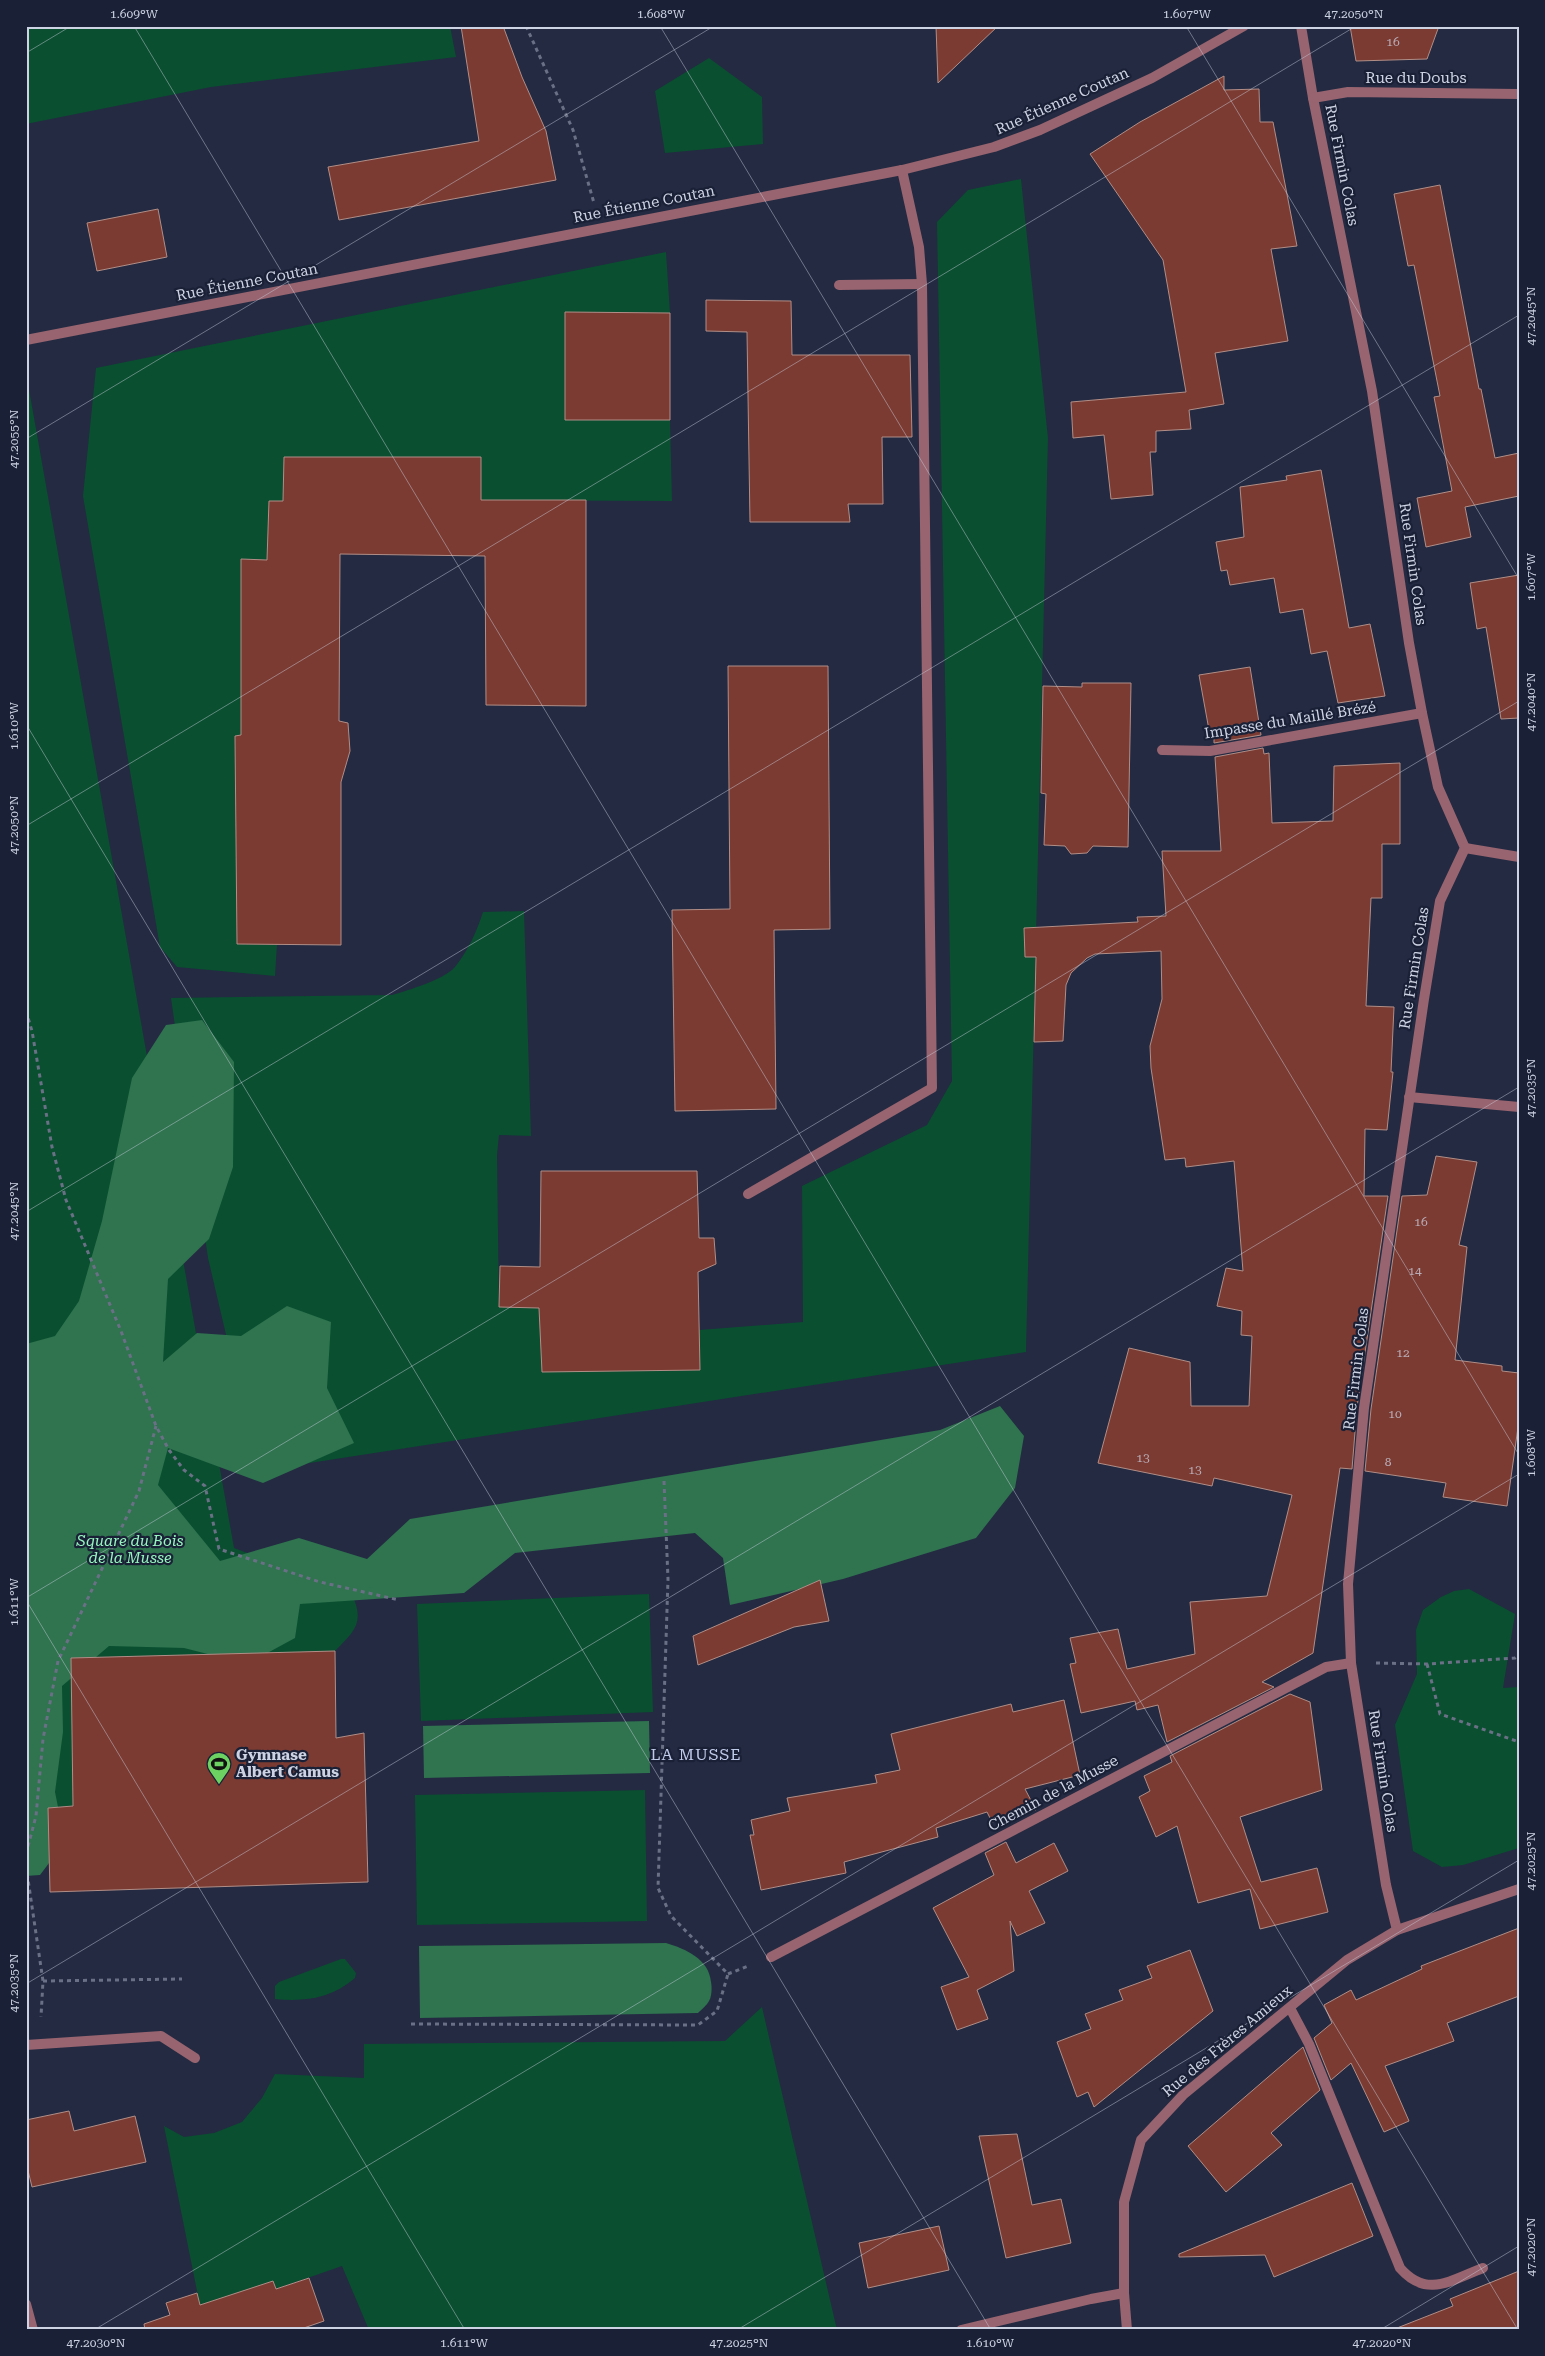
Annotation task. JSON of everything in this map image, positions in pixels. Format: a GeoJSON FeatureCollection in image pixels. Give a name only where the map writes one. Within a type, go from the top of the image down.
{"type":"FeatureCollection","features":[{"type":"Feature","properties":{"kind":"street","name":"Rue Étienne Coutan"},"geometry":{"type":"LineString","coordinates":[[26,340],[902,170],[994,148],[1040,130],[1152,78],[1244,26]]}},
{"type":"Feature","properties":{"kind":"street","name":"Rue Firmin Colas"},"geometry":{"type":"LineString","coordinates":[[1301,26],[1313,98],[1372,391],[1408,633],[1422,713],[1438,787],[1465,848],[1440,901],[1409,1097],[1364,1408],[1348,1584],[1351,1663],[1386,1884],[1397,1930]]}},
{"type":"Feature","properties":{"kind":"street","name":"Rue du Doubs"},"geometry":{"type":"LineString","coordinates":[[1313,98],[1348,92],[1519,94]]}},
{"type":"Feature","properties":{"kind":"street"},"geometry":{"type":"LineString","coordinates":[[748,1194],[932,1088],[922,284],[919,247],[902,170]]}},
{"type":"Feature","properties":{"kind":"street"},"geometry":{"type":"LineString","coordinates":[[839,285],[922,284]]}},
{"type":"Feature","properties":{"kind":"street","name":"Impasse du Maillé Brézé"},"geometry":{"type":"LineString","coordinates":[[1162,750],[1210,751],[1422,713]]}},
{"type":"Feature","properties":{"kind":"street"},"geometry":{"type":"LineString","coordinates":[[1465,848],[1519,857]]}},
{"type":"Feature","properties":{"kind":"street"},"geometry":{"type":"LineString","coordinates":[[1409,1097],[1519,1107]]}},
{"type":"Feature","properties":{"kind":"street","name":"Chemin de la Musse"},"geometry":{"type":"LineString","coordinates":[[771,1957],[1326,1668],[1351,1663]]}},
{"type":"Feature","properties":{"kind":"street","name":"Rue des Frères Amieux"},"geometry":{"type":"LineString","coordinates":[[1127,2330],[1124,2293],[1124,2202],[1141,2140],[1183,2095],[1347,1960],[1397,1930],[1519,1889]]}},
{"type":"Feature","properties":{"kind":"street"},"geometry":{"type":"LineString","coordinates":[[1290,2008],[1309,2044],[1400,2268],[1410,2280],[1426,2286],[1444,2283],[1483,2268]]}},
{"type":"Feature","properties":{"kind":"street"},"geometry":{"type":"LineString","coordinates":[[26,2045],[161,2036],[195,2058]]}},
{"type":"Feature","properties":{"kind":"street"},"geometry":{"type":"LineString","coordinates":[[961,2330],[1090,2299],[1124,2293]]}},
{"type":"Feature","properties":{"kind":"street"},"geometry":{"type":"LineString","coordinates":[[26,2304],[33,2330]]}},
{"type":"Feature","properties":{"kind":"path"},"geometry":{"type":"LineString","coordinates":[[526,26],[572,130],[601,228]]}},
{"type":"Feature","properties":{"kind":"path"},"geometry":{"type":"LineString","coordinates":[[26,1011],[32,1031],[52,1147],[66,1200],[121,1331],[156,1426],[169,1450],[184,1470],[205,1486],[219,1549],[320,1582],[399,1600]]}},
{"type":"Feature","properties":{"kind":"path"},"geometry":{"type":"LineString","coordinates":[[26,1854],[36,1816],[43,1739],[58,1661],[139,1491],[156,1426]]}},
{"type":"Feature","properties":{"kind":"path"},"geometry":{"type":"LineString","coordinates":[[411,2024],[698,2025],[717,2011],[728,1974],[671,1916],[658,1888],[668,1579],[664,1481]]}},
{"type":"Feature","properties":{"kind":"path"},"geometry":{"type":"LineString","coordinates":[[1351,1663],[1427,1664],[1514,1658],[1519,1655]]}},
{"type":"Feature","properties":{"kind":"path"},"geometry":{"type":"LineString","coordinates":[[1427,1664],[1440,1714],[1519,1742]]}},
{"type":"Feature","properties":{"kind":"path"},"geometry":{"type":"LineString","coordinates":[[26,1866],[43,1980],[40,2044]]}},
{"type":"Feature","properties":{"kind":"path"},"geometry":{"type":"LineString","coordinates":[[43,1980],[182,1979]]}},
{"type":"Feature","properties":{"kind":"green space"},"geometry":{"type":"Polygon","coordinates":[[[26,26],[450,26],[456,57],[211,87],[26,124],[26,26]]]}},
{"type":"Feature","properties":{"kind":"green space"},"geometry":{"type":"Polygon","coordinates":[[[709,58],[762,97],[763,144],[665,153],[655,91],[709,58]]]}},
{"type":"Feature","properties":{"kind":"green space"},"geometry":{"type":"Polygon","coordinates":[[[1021,179],[1048,438],[1026,1352],[258,1471],[208,1258],[171,998],[392,995],[434,980],[450,972],[472,941],[483,912],[524,911],[531,1136],[499,1135],[497,1155],[499,1307],[539,1308],[542,1371],[699,1370],[699,1330],[803,1322],[802,1186],[927,1125],[952,1081],[937,222],[968,190],[1021,179]]]}},
{"type":"Feature","properties":{"kind":"green space"},"geometry":{"type":"Polygon","coordinates":[[[666,252],[670,313],[566,312],[565,420],[670,420],[672,501],[481,500],[480,457],[284,457],[283,501],[269,502],[267,560],[241,559],[241,735],[235,736],[237,944],[277,944],[275,976],[177,967],[160,947],[83,496],[96,368],[666,252]]]}},
{"type":"Feature","properties":{"kind":"green space","name":"Square du Bois de la Musse"},"geometry":{"type":"Polygon","coordinates":[[[27,378],[234,1548],[351,1592],[358,1618],[353,1631],[335,1651],[71,1658],[73,1806],[48,1808],[26,1821],[27,378]]]}},
{"type":"Feature","properties":{"kind":"green space"},"geometry":{"type":"Polygon","coordinates":[[[202,1020],[234,1062],[233,1167],[209,1239],[168,1279],[163,1362],[197,1333],[241,1336],[287,1306],[331,1322],[327,1388],[354,1443],[263,1483],[168,1448],[158,1485],[220,1561],[299,1538],[367,1559],[410,1519],[940,1430],[1000,1406],[1024,1436],[1015,1488],[976,1538],[843,1579],[730,1605],[723,1558],[695,1533],[515,1553],[464,1593],[300,1604],[295,1638],[247,1664],[184,1648],[109,1646],[62,1686],[63,1732],[55,1792],[65,1842],[40,1875],[26,1876],[26,1344],[55,1336],[79,1301],[102,1221],[132,1078],[166,1025],[202,1020]]]}},
{"type":"Feature","properties":{"kind":"green space"},"geometry":{"type":"Polygon","coordinates":[[[1469,1589],[1515,1614],[1503,1688],[1519,1687],[1519,1848],[1463,1865],[1442,1867],[1413,1851],[1395,1725],[1417,1674],[1416,1630],[1423,1610],[1441,1597],[1454,1591],[1469,1589]]]}},
{"type":"Feature","properties":{"kind":"green space"},"geometry":{"type":"Polygon","coordinates":[[[649,1594],[653,1712],[421,1721],[417,1604],[649,1594]]]}},
{"type":"Feature","properties":{"kind":"green space"},"geometry":{"type":"Polygon","coordinates":[[[649,1721],[650,1773],[424,1778],[423,1726],[649,1721]]]}},
{"type":"Feature","properties":{"kind":"green space"},"geometry":{"type":"Polygon","coordinates":[[[645,1790],[647,1921],[417,1925],[415,1795],[645,1790]]]}},
{"type":"Feature","properties":{"kind":"green space"},"geometry":{"type":"Polygon","coordinates":[[[666,1943],[681,1948],[695,1956],[706,1967],[712,1986],[711,1997],[698,2013],[420,2018],[419,1946],[666,1943]]]}},
{"type":"Feature","properties":{"kind":"green space"},"geometry":{"type":"Polygon","coordinates":[[[345,1959],[356,1973],[355,1978],[346,1985],[328,1994],[308,1999],[275,1999],[275,1986],[279,1982],[345,1959]]]}},
{"type":"Feature","properties":{"kind":"green space"},"geometry":{"type":"Polygon","coordinates":[[[762,2007],[837,2330],[369,2330],[342,2266],[276,2289],[273,2281],[200,2306],[164,2126],[184,2137],[214,2133],[242,2122],[262,2098],[275,2074],[364,2078],[364,2044],[725,2041],[762,2007]]]}},
{"type":"Feature","properties":{"kind":"building"},"geometry":{"type":"Polygon","coordinates":[[[461,26],[503,26],[522,77],[546,131],[556,180],[339,220],[328,167],[479,141],[461,26]]]}},
{"type":"Feature","properties":{"kind":"building"},"geometry":{"type":"Polygon","coordinates":[[[936,26],[998,26],[938,83],[936,26]]]}},
{"type":"Feature","properties":{"kind":"building"},"geometry":{"type":"Polygon","coordinates":[[[1350,26],[1439,26],[1427,59],[1356,61],[1350,26]]]}},
{"type":"Feature","properties":{"kind":"building"},"geometry":{"type":"Polygon","coordinates":[[[1224,76],[1224,90],[1259,89],[1260,122],[1273,122],[1297,246],[1271,249],[1288,341],[1215,353],[1224,404],[1189,410],[1191,429],[1156,431],[1156,452],[1150,452],[1153,495],[1111,499],[1104,435],[1073,438],[1071,402],[1186,392],[1163,260],[1090,154],[1140,122],[1224,76]]]}},
{"type":"Feature","properties":{"kind":"building"},"geometry":{"type":"Polygon","coordinates":[[[1440,185],[1479,389],[1481,389],[1495,458],[1519,453],[1519,496],[1465,507],[1471,537],[1426,547],[1417,498],[1452,491],[1434,397],[1440,396],[1414,265],[1408,266],[1394,194],[1440,185]]]}},
{"type":"Feature","properties":{"kind":"building"},"geometry":{"type":"Polygon","coordinates":[[[158,209],[167,257],[97,271],[87,223],[158,209]]]}},
{"type":"Feature","properties":{"kind":"building"},"geometry":{"type":"Polygon","coordinates":[[[706,300],[791,301],[792,355],[910,355],[912,437],[882,437],[883,504],[848,504],[850,522],[750,522],[747,332],[706,331],[706,300]]]}},
{"type":"Feature","properties":{"kind":"building"},"geometry":{"type":"Polygon","coordinates":[[[565,312],[670,313],[670,420],[565,420],[565,312]]]}},
{"type":"Feature","properties":{"kind":"building"},"geometry":{"type":"Polygon","coordinates":[[[284,457],[481,457],[481,500],[586,500],[586,706],[486,705],[485,556],[340,554],[339,721],[348,723],[350,751],[341,782],[341,945],[237,944],[235,736],[241,735],[241,559],[267,560],[269,501],[283,501],[284,457]]]}},
{"type":"Feature","properties":{"kind":"building"},"geometry":{"type":"Polygon","coordinates":[[[1321,470],[1349,628],[1370,624],[1385,696],[1338,703],[1327,651],[1311,654],[1303,609],[1280,613],[1274,578],[1230,585],[1227,570],[1221,571],[1216,542],[1244,537],[1240,487],[1287,480],[1286,476],[1321,470]]]}},
{"type":"Feature","properties":{"kind":"building"},"geometry":{"type":"Polygon","coordinates":[[[1519,575],[1519,718],[1501,719],[1486,627],[1477,629],[1470,583],[1519,575]]]}},
{"type":"Feature","properties":{"kind":"building"},"geometry":{"type":"Polygon","coordinates":[[[728,666],[828,666],[830,929],[774,930],[776,1109],[675,1111],[672,910],[730,909],[728,666]]]}},
{"type":"Feature","properties":{"kind":"building"},"geometry":{"type":"Polygon","coordinates":[[[1250,667],[1261,735],[1214,743],[1214,729],[1209,730],[1199,675],[1250,667]]]}},
{"type":"Feature","properties":{"kind":"building"},"geometry":{"type":"Polygon","coordinates":[[[1082,683],[1131,683],[1128,847],[1093,846],[1087,853],[1071,854],[1065,846],[1044,845],[1046,794],[1041,793],[1043,686],[1082,687],[1082,683]]]}},
{"type":"Feature","properties":{"kind":"building"},"geometry":{"type":"Polygon","coordinates":[[[1263,748],[1264,754],[1269,753],[1272,823],[1333,821],[1334,766],[1400,763],[1400,844],[1382,844],[1382,898],[1371,898],[1366,1006],[1394,1007],[1391,1072],[1393,1072],[1387,1130],[1365,1129],[1364,1196],[1388,1196],[1357,1407],[1352,1469],[1340,1468],[1313,1653],[1262,1682],[1274,1687],[1167,1742],[1158,1705],[1137,1710],[1135,1701],[1081,1713],[1070,1664],[1076,1663],[1070,1638],[1118,1629],[1127,1669],[1195,1654],[1190,1602],[1267,1596],[1292,1495],[1214,1478],[1212,1486],[1098,1463],[1129,1348],[1190,1362],[1191,1406],[1249,1406],[1252,1336],[1241,1335],[1242,1311],[1217,1306],[1226,1268],[1243,1271],[1234,1161],[1186,1167],[1185,1158],[1165,1160],[1151,1068],[1150,1046],[1162,999],[1161,951],[1095,954],[1087,958],[1071,973],[1066,985],[1063,1041],[1034,1042],[1036,957],[1025,957],[1024,928],[1138,922],[1137,917],[1166,916],[1162,851],[1221,851],[1215,757],[1263,748]]]}},
{"type":"Feature","properties":{"kind":"building"},"geometry":{"type":"Polygon","coordinates":[[[1436,1156],[1477,1162],[1459,1245],[1467,1247],[1455,1360],[1502,1366],[1502,1371],[1519,1373],[1519,1420],[1507,1506],[1443,1497],[1446,1483],[1365,1471],[1371,1409],[1402,1196],[1427,1195],[1436,1156]]]}},
{"type":"Feature","properties":{"kind":"building"},"geometry":{"type":"Polygon","coordinates":[[[541,1171],[697,1171],[699,1238],[714,1238],[716,1264],[698,1272],[700,1370],[542,1372],[539,1308],[499,1307],[500,1266],[540,1267],[541,1171]]]}},
{"type":"Feature","properties":{"kind":"building"},"geometry":{"type":"Polygon","coordinates":[[[820,1580],[829,1621],[794,1627],[698,1665],[693,1636],[820,1580]]]}},
{"type":"Feature","properties":{"kind":"building","name":"Gymnase Albert Camus"},"geometry":{"type":"Polygon","coordinates":[[[335,1651],[336,1738],[364,1733],[368,1882],[50,1892],[48,1808],[73,1806],[71,1658],[335,1651]]]}},
{"type":"Feature","properties":{"kind":"building"},"geometry":{"type":"Polygon","coordinates":[[[1290,1694],[1310,1702],[1322,1790],[1240,1817],[1261,1882],[1317,1868],[1328,1912],[1260,1929],[1250,1889],[1198,1903],[1177,1826],[1156,1837],[1139,1797],[1150,1791],[1144,1776],[1172,1762],[1170,1756],[1290,1694]]]}},
{"type":"Feature","properties":{"kind":"building"},"geometry":{"type":"Polygon","coordinates":[[[1064,1700],[1080,1775],[1025,1789],[1036,1810],[992,1822],[987,1812],[936,1828],[938,1837],[844,1862],[846,1873],[761,1890],[750,1835],[754,1835],[751,1820],[790,1811],[787,1798],[877,1783],[875,1775],[900,1770],[891,1734],[1011,1704],[1013,1712],[1064,1700]]]}},
{"type":"Feature","properties":{"kind":"building"},"geometry":{"type":"Polygon","coordinates":[[[1006,1842],[1016,1863],[1054,1843],[1068,1871],[1029,1891],[1045,1923],[1017,1936],[1010,1921],[1014,1971],[977,1990],[988,2019],[957,2030],[941,1987],[969,1977],[933,1908],[994,1875],[985,1853],[1006,1842]]]}},
{"type":"Feature","properties":{"kind":"building"},"geometry":{"type":"Polygon","coordinates":[[[1519,1928],[1519,1996],[1447,2023],[1454,2041],[1385,2066],[1409,2121],[1384,2132],[1351,2063],[1331,2080],[1314,2038],[1332,2023],[1324,2005],[1351,1990],[1356,2000],[1422,1969],[1421,1966],[1519,1928]]]}},
{"type":"Feature","properties":{"kind":"building"},"geometry":{"type":"Polygon","coordinates":[[[1190,1950],[1213,2011],[1094,2107],[1088,2092],[1077,2097],[1057,2042],[1091,2029],[1085,2014],[1123,2000],[1119,1990],[1152,1978],[1147,1966],[1190,1950]]]}},
{"type":"Feature","properties":{"kind":"building"},"geometry":{"type":"Polygon","coordinates":[[[1303,2047],[1320,2090],[1271,2133],[1282,2145],[1226,2192],[1188,2146],[1303,2047]]]}},
{"type":"Feature","properties":{"kind":"building"},"geometry":{"type":"Polygon","coordinates":[[[69,2111],[74,2131],[135,2116],[146,2162],[32,2187],[26,2162],[26,2120],[69,2111]]]}},
{"type":"Feature","properties":{"kind":"building"},"geometry":{"type":"Polygon","coordinates":[[[1017,2134],[1032,2205],[1061,2199],[1071,2243],[1006,2258],[979,2136],[1017,2134]]]}},
{"type":"Feature","properties":{"kind":"building"},"geometry":{"type":"Polygon","coordinates":[[[1352,2183],[1373,2236],[1274,2277],[1265,2255],[1179,2257],[1179,2254],[1352,2183]]]}},
{"type":"Feature","properties":{"kind":"building"},"geometry":{"type":"Polygon","coordinates":[[[939,2226],[949,2270],[868,2288],[859,2243],[939,2226]]]}},
{"type":"Feature","properties":{"kind":"building"},"geometry":{"type":"Polygon","coordinates":[[[1519,2271],[1519,2330],[1397,2330],[1397,2328],[1453,2306],[1450,2299],[1519,2271]]]}},
{"type":"Feature","properties":{"kind":"building"},"geometry":{"type":"Polygon","coordinates":[[[309,2278],[324,2321],[298,2330],[145,2330],[144,2324],[170,2315],[166,2303],[197,2293],[200,2305],[273,2281],[276,2289],[309,2278]]]}},
{"type":"Feature","properties":{"kind":"place","name":"Gymnase Albert Camus"},"geometry":{"type":"Point","coordinates":[219,1785]}},
{"type":"Feature","properties":{"kind":"district","name":"LA MUSSE"},"geometry":{"type":"Point","coordinates":[696,1754]}}]}
